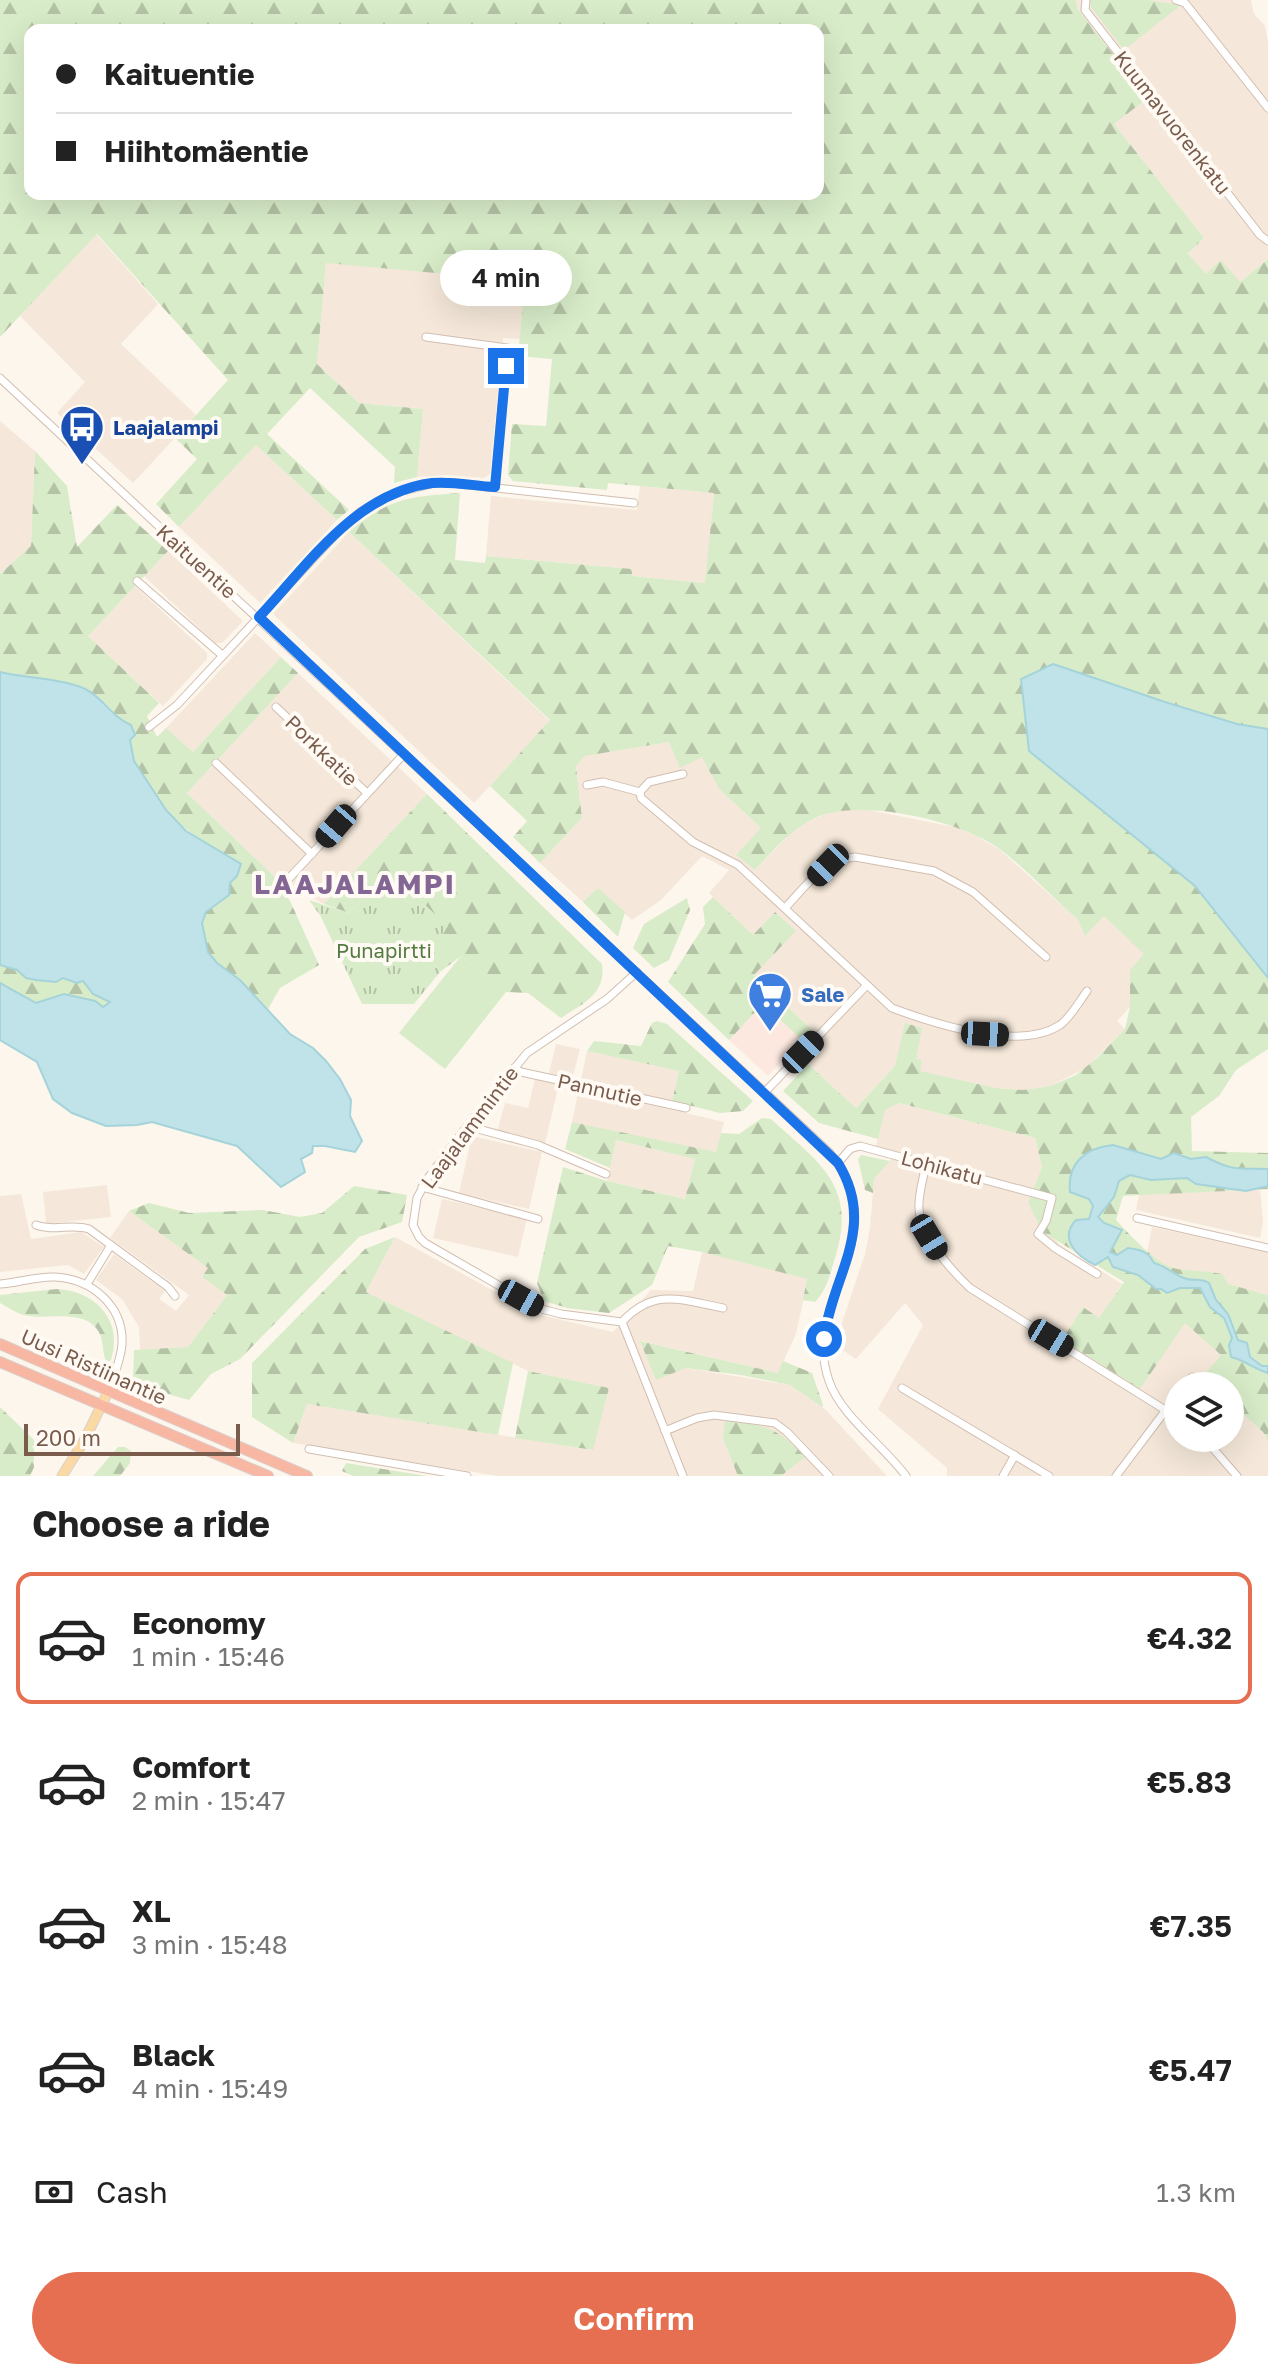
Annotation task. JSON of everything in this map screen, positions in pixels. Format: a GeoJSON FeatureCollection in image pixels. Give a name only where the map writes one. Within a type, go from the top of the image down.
{"type":"FeatureCollection","features":[{"type":"Feature","properties":{"kind":"highway","name":"Uusi Ristiinantie"},"geometry":{"type":"LineString","coordinates":[[0,1344],[307,1476]]}},
{"type":"Feature","properties":{"kind":"highway","name":"Uusi Ristiinantie"},"geometry":{"type":"LineString","coordinates":[[0,1362],[268,1476]]}},
{"type":"Feature","properties":{"kind":"main road"},"geometry":{"type":"LineString","coordinates":[[62,1476],[84,1441],[108,1392]]}},
{"type":"Feature","properties":{"kind":"street","name":"Kuumavuorenkatu"},"geometry":{"type":"LineString","coordinates":[[1086,0],[1085,10],[1260,235],[1268,241]]}},
{"type":"Feature","properties":{"kind":"street"},"geometry":{"type":"LineString","coordinates":[[1176,0],[1185,3],[1268,108]]}},
{"type":"Feature","properties":{"kind":"street"},"geometry":{"type":"LineString","coordinates":[[426,337],[507,348],[495,487]]}},
{"type":"Feature","properties":{"kind":"street","name":"Kaituentie"},"geometry":{"type":"LineString","coordinates":[[0,378],[259,617],[838,1163],[849,1183],[855,1230],[826,1327],[825,1367],[839,1402],[906,1476]]}},
{"type":"Feature","properties":{"kind":"street"},"geometry":{"type":"LineString","coordinates":[[149,727],[177,705],[337,533],[374,503],[395,493],[435,483],[634,503]]}},
{"type":"Feature","properties":{"kind":"street"},"geometry":{"type":"LineString","coordinates":[[137,581],[222,655]]}},
{"type":"Feature","properties":{"kind":"street","name":"Porkkatie"},"geometry":{"type":"LineString","coordinates":[[276,707],[367,793]]}},
{"type":"Feature","properties":{"kind":"street"},"geometry":{"type":"LineString","coordinates":[[282,886],[404,754]]}},
{"type":"Feature","properties":{"kind":"street"},"geometry":{"type":"LineString","coordinates":[[216,763],[312,854]]}},
{"type":"Feature","properties":{"kind":"street"},"geometry":{"type":"LineString","coordinates":[[640,792],[649,782],[683,774]]}},
{"type":"Feature","properties":{"kind":"street"},"geometry":{"type":"LineString","coordinates":[[587,785],[603,782],[640,792]]}},
{"type":"Feature","properties":{"kind":"street"},"geometry":{"type":"LineString","coordinates":[[640,792],[641,798],[693,842],[738,865],[892,1008],[985,1034],[1036,1036],[1062,1024],[1087,991]]}},
{"type":"Feature","properties":{"kind":"street"},"geometry":{"type":"LineString","coordinates":[[785,908],[828,865],[843,858],[855,857],[934,871],[973,892],[1046,957]]}},
{"type":"Feature","properties":{"kind":"street","name":"Laajalammintie"},"geometry":{"type":"LineString","coordinates":[[622,1322],[538,1308],[425,1243],[413,1225],[413,1213],[422,1187],[514,1068],[534,1047],[607,999],[637,972]]}},
{"type":"Feature","properties":{"kind":"street"},"geometry":{"type":"LineString","coordinates":[[764,1093],[866,986]]}},
{"type":"Feature","properties":{"kind":"street","name":"Pannutie"},"geometry":{"type":"LineString","coordinates":[[514,1068],[686,1108]]}},
{"type":"Feature","properties":{"kind":"street"},"geometry":{"type":"LineString","coordinates":[[467,1126],[538,1145],[606,1174]]}},
{"type":"Feature","properties":{"kind":"street","name":"Lohikatu"},"geometry":{"type":"LineString","coordinates":[[838,1163],[850,1149],[860,1146],[1052,1198],[1046,1221],[1038,1234],[1097,1274]]}},
{"type":"Feature","properties":{"kind":"street"},"geometry":{"type":"LineString","coordinates":[[926,1163],[918,1209],[929,1237],[945,1264],[970,1288],[1164,1408]]}},
{"type":"Feature","properties":{"kind":"street"},"geometry":{"type":"LineString","coordinates":[[422,1187],[538,1219]]}},
{"type":"Feature","properties":{"kind":"street"},"geometry":{"type":"LineString","coordinates":[[1137,1218],[1268,1248]]}},
{"type":"Feature","properties":{"kind":"street"},"geometry":{"type":"LineString","coordinates":[[36,1225],[47,1229],[80,1226],[89,1229],[168,1287],[175,1296]]}},
{"type":"Feature","properties":{"kind":"street"},"geometry":{"type":"LineString","coordinates":[[87,1284],[111,1245]]}},
{"type":"Feature","properties":{"kind":"street"},"geometry":{"type":"LineString","coordinates":[[0,1284],[57,1277],[87,1284],[107,1300],[120,1326],[120,1356],[108,1392]]}},
{"type":"Feature","properties":{"kind":"street"},"geometry":{"type":"LineString","coordinates":[[683,1476],[622,1322],[643,1303],[658,1298],[723,1308]]}},
{"type":"Feature","properties":{"kind":"street"},"geometry":{"type":"LineString","coordinates":[[902,1388],[1049,1476]]}},
{"type":"Feature","properties":{"kind":"street"},"geometry":{"type":"LineString","coordinates":[[1116,1476],[1164,1410]]}},
{"type":"Feature","properties":{"kind":"street"},"geometry":{"type":"LineString","coordinates":[[665,1431],[697,1418],[714,1415],[775,1423],[829,1476]]}},
{"type":"Feature","properties":{"kind":"street"},"geometry":{"type":"LineString","coordinates":[[309,1449],[467,1476]]}},
{"type":"Feature","properties":{"kind":"street"},"geometry":{"type":"LineString","coordinates":[[1216,1452],[1237,1476]]}},
{"type":"Feature","properties":{"kind":"street"},"geometry":{"type":"LineString","coordinates":[[1003,1476],[1015,1455]]}},
{"type":"Feature","properties":{"kind":"shaded area"},"geometry":{"type":"Polygon","coordinates":[[[1076,0],[1251,0],[1254,14],[1265,26],[1268,43],[1268,259],[1240,282],[1206,275],[1188,252],[1204,238],[1114,124],[1148,98],[1078,10],[1076,0]]]}},
{"type":"Feature","properties":{"kind":"shaded area"},"geometry":{"type":"Polygon","coordinates":[[[96,234],[158,304],[121,344],[196,415],[133,483],[57,413],[85,382],[20,316],[96,234]]]}},
{"type":"Feature","properties":{"kind":"shaded area"},"geometry":{"type":"Polygon","coordinates":[[[326,262],[525,280],[520,339],[503,338],[490,474],[484,478],[447,475],[417,477],[423,409],[359,403],[317,364],[326,262]]]}},
{"type":"Feature","properties":{"kind":"shaded area"},"geometry":{"type":"Polygon","coordinates":[[[0,421],[35,451],[31,546],[0,574],[0,421]]]}},
{"type":"Feature","properties":{"kind":"shaded area"},"geometry":{"type":"Polygon","coordinates":[[[256,445],[337,520],[260,603],[179,527],[256,445]]]}},
{"type":"Feature","properties":{"kind":"shaded area"},"geometry":{"type":"Polygon","coordinates":[[[640,486],[714,493],[706,583],[632,576],[632,569],[486,556],[491,496],[637,510],[640,486]]]}},
{"type":"Feature","properties":{"kind":"shaded area"},"geometry":{"type":"Polygon","coordinates":[[[349,532],[550,721],[474,803],[273,614],[349,532]]]}},
{"type":"Feature","properties":{"kind":"shaded area"},"geometry":{"type":"Polygon","coordinates":[[[168,551],[243,621],[222,643],[215,643],[144,576],[168,551]]]}},
{"type":"Feature","properties":{"kind":"shaded area"},"geometry":{"type":"Polygon","coordinates":[[[135,586],[207,653],[207,659],[163,706],[88,636],[135,586]]]}},
{"type":"Feature","properties":{"kind":"shaded area"},"geometry":{"type":"Polygon","coordinates":[[[255,633],[281,657],[193,752],[166,728],[255,633]]]}},
{"type":"Feature","properties":{"kind":"shaded area"},"geometry":{"type":"Polygon","coordinates":[[[298,673],[427,794],[324,904],[276,878],[187,793],[298,673]]]}},
{"type":"Feature","properties":{"kind":"shaded area"},"geometry":{"type":"Polygon","coordinates":[[[669,742],[702,756],[719,789],[762,829],[736,855],[755,870],[805,823],[830,812],[859,808],[954,827],[1000,850],[1078,920],[1085,935],[1104,916],[1145,954],[1130,970],[1130,1007],[1117,1021],[1125,1029],[1086,1068],[1050,1086],[1023,1090],[996,1088],[895,1066],[856,1108],[808,1064],[818,1054],[802,1040],[811,1029],[754,975],[795,931],[775,912],[753,935],[709,893],[729,870],[702,856],[661,900],[632,920],[598,889],[583,902],[540,863],[582,818],[576,766],[585,756],[669,742]]]}},
{"type":"Feature","properties":{"kind":"shaded area"},"geometry":{"type":"Polygon","coordinates":[[[763,1004],[802,1040],[768,1076],[729,1040],[763,1004]]]}},
{"type":"Feature","properties":{"kind":"shaded area"},"geometry":{"type":"Polygon","coordinates":[[[556,1044],[580,1049],[572,1079],[549,1073],[556,1044]]]}},
{"type":"Feature","properties":{"kind":"shaded area"},"geometry":{"type":"Polygon","coordinates":[[[587,1051],[679,1071],[672,1101],[581,1080],[587,1051]]]}},
{"type":"Feature","properties":{"kind":"shaded area"},"geometry":{"type":"Polygon","coordinates":[[[535,1078],[559,1084],[545,1143],[497,1132],[505,1103],[528,1108],[535,1078]]]}},
{"type":"Feature","properties":{"kind":"shaded area"},"geometry":{"type":"Polygon","coordinates":[[[579,1088],[724,1122],[716,1153],[572,1122],[579,1088]]]}},
{"type":"Feature","properties":{"kind":"shaded area"},"geometry":{"type":"Polygon","coordinates":[[[898,1103],[1035,1138],[1042,1167],[1031,1197],[1041,1223],[1060,1245],[1122,1284],[1099,1319],[1083,1307],[1062,1340],[1197,1304],[1222,1356],[1207,1372],[1164,1372],[1164,1452],[1244,1452],[1244,1415],[1263,1432],[1268,1441],[1268,1476],[947,1476],[947,1468],[878,1409],[923,1325],[905,1303],[856,1359],[839,1348],[842,1323],[865,1254],[874,1179],[895,1155],[875,1150],[885,1110],[898,1103]]]}},
{"type":"Feature","properties":{"kind":"shaded area"},"geometry":{"type":"Polygon","coordinates":[[[472,1136],[542,1152],[529,1209],[459,1193],[472,1136]]]}},
{"type":"Feature","properties":{"kind":"shaded area"},"geometry":{"type":"Polygon","coordinates":[[[616,1140],[695,1159],[686,1199],[607,1181],[616,1140]]]}},
{"type":"Feature","properties":{"kind":"shaded area"},"geometry":{"type":"Polygon","coordinates":[[[107,1185],[111,1217],[46,1224],[43,1192],[107,1185]]]}},
{"type":"Feature","properties":{"kind":"shaded area"},"geometry":{"type":"Polygon","coordinates":[[[1260,1189],[1263,1222],[1260,1238],[1136,1210],[1139,1195],[1260,1189]]]}},
{"type":"Feature","properties":{"kind":"shaded area"},"geometry":{"type":"Polygon","coordinates":[[[21,1194],[31,1239],[81,1232],[104,1247],[84,1274],[68,1265],[0,1272],[0,1196],[21,1194]]]}},
{"type":"Feature","properties":{"kind":"shaded area"},"geometry":{"type":"Polygon","coordinates":[[[442,1199],[527,1218],[518,1257],[433,1238],[442,1199]]]}},
{"type":"Feature","properties":{"kind":"shaded area"},"geometry":{"type":"Polygon","coordinates":[[[129,1211],[208,1268],[202,1277],[227,1295],[188,1347],[140,1350],[139,1327],[122,1299],[96,1280],[114,1254],[165,1291],[159,1299],[176,1311],[189,1295],[110,1238],[129,1211]]]}},
{"type":"Feature","properties":{"kind":"shaded area"},"geometry":{"type":"Polygon","coordinates":[[[1152,1227],[1268,1252],[1268,1295],[1145,1262],[1152,1227]]]}},
{"type":"Feature","properties":{"kind":"shaded area"},"geometry":{"type":"Polygon","coordinates":[[[395,1237],[536,1314],[613,1332],[651,1290],[693,1291],[702,1252],[808,1279],[796,1334],[778,1373],[641,1341],[656,1379],[686,1368],[790,1385],[825,1409],[887,1476],[781,1476],[804,1457],[723,1439],[738,1476],[498,1476],[293,1443],[307,1404],[592,1450],[609,1388],[528,1371],[366,1292],[395,1237]]]}},
{"type":"Feature","properties":{"kind":"green space"},"geometry":{"type":"Polygon","coordinates":[[[0,0],[1076,0],[1078,10],[1148,98],[1114,124],[1204,238],[1188,253],[1206,274],[1221,260],[1240,282],[1268,259],[1268,729],[1237,724],[1165,702],[1030,751],[1195,886],[1268,978],[1268,1049],[1236,1070],[1219,1096],[1191,1117],[1192,1151],[1268,1153],[1268,1189],[1123,1196],[1116,1220],[1144,1249],[1169,1267],[1222,1274],[1228,1284],[1268,1295],[1268,1441],[1263,1432],[1244,1415],[1244,1372],[1207,1372],[1221,1355],[1185,1323],[1140,1389],[1062,1340],[1083,1307],[1099,1318],[1124,1282],[1043,1232],[1028,1203],[1042,1167],[1035,1138],[899,1103],[885,1110],[878,1139],[819,1123],[783,1091],[808,1064],[856,1108],[895,1066],[905,1023],[922,1028],[916,1059],[922,1061],[920,1071],[996,1088],[1023,1090],[1050,1086],[1076,1075],[1125,1029],[1130,1007],[1130,970],[1144,954],[1104,916],[1085,936],[1078,920],[1021,867],[984,839],[937,822],[883,811],[834,812],[815,818],[775,848],[755,870],[736,855],[761,828],[719,789],[702,757],[680,768],[669,742],[585,756],[576,766],[582,818],[540,863],[513,837],[527,821],[490,786],[550,720],[349,532],[389,505],[413,498],[460,493],[455,560],[485,563],[486,556],[632,569],[632,576],[705,583],[714,493],[608,483],[607,490],[513,481],[508,475],[512,424],[546,426],[552,359],[518,356],[525,281],[326,263],[317,364],[359,403],[423,409],[417,477],[394,483],[395,467],[310,388],[267,434],[349,510],[337,520],[256,445],[179,527],[156,504],[197,459],[175,438],[228,380],[97,234],[0,337],[0,0]]]}},
{"type":"Feature","properties":{"kind":"green space"},"geometry":{"type":"Polygon","coordinates":[[[1090,0],[1146,0],[1181,5],[1124,50],[1091,7],[1090,0]]]}},
{"type":"Feature","properties":{"kind":"green space"},"geometry":{"type":"Polygon","coordinates":[[[35,451],[67,486],[77,547],[117,505],[168,551],[88,636],[159,703],[147,716],[157,737],[166,728],[193,752],[281,657],[298,673],[187,793],[276,878],[319,965],[280,988],[267,1011],[240,980],[208,952],[202,923],[207,911],[229,895],[230,883],[241,864],[179,823],[155,796],[135,763],[123,724],[99,698],[85,689],[66,683],[0,672],[0,574],[31,546],[35,451]]]}},
{"type":"Feature","properties":{"kind":"green space"},"geometry":{"type":"Polygon","coordinates":[[[427,794],[602,964],[601,983],[592,997],[561,1018],[528,993],[506,992],[461,956],[440,972],[427,953],[448,926],[413,894],[398,909],[373,889],[349,913],[324,904],[427,794]]]}},
{"type":"Feature","properties":{"kind":"green space"},"geometry":{"type":"Polygon","coordinates":[[[598,888],[625,912],[618,937],[583,902],[598,888]]]}},
{"type":"Feature","properties":{"kind":"green space","name":"Punapirtti"},"geometry":{"type":"Polygon","coordinates":[[[373,889],[413,893],[449,926],[427,953],[440,972],[414,1004],[362,1004],[320,915],[309,900],[349,913],[373,889]]]}},
{"type":"Feature","properties":{"kind":"green space"},"geometry":{"type":"Polygon","coordinates":[[[713,897],[753,935],[775,912],[796,931],[754,975],[811,1029],[802,1040],[763,1004],[729,1040],[668,982],[705,924],[703,907],[713,897]]]}},
{"type":"Feature","properties":{"kind":"green space"},"geometry":{"type":"Polygon","coordinates":[[[687,898],[690,910],[669,960],[654,968],[633,948],[644,924],[687,898]]]}},
{"type":"Feature","properties":{"kind":"green space"},"geometry":{"type":"Polygon","coordinates":[[[461,956],[506,992],[445,1069],[399,1033],[461,956]]]}},
{"type":"Feature","properties":{"kind":"green space"},"geometry":{"type":"Polygon","coordinates":[[[0,965],[36,980],[56,982],[63,978],[77,983],[83,981],[93,994],[111,1002],[103,1007],[95,1001],[64,994],[37,1003],[0,983],[0,965]]]}},
{"type":"Feature","properties":{"kind":"green space"},"geometry":{"type":"Polygon","coordinates":[[[652,1023],[667,1024],[753,1101],[743,1111],[720,1113],[672,1101],[679,1071],[587,1051],[594,1041],[641,1046],[652,1023]]]}},
{"type":"Feature","properties":{"kind":"green space"},"geometry":{"type":"Polygon","coordinates":[[[762,1118],[771,1119],[818,1163],[838,1194],[841,1233],[828,1282],[815,1302],[803,1300],[807,1279],[668,1246],[652,1285],[609,1313],[567,1308],[544,1301],[537,1283],[563,1167],[685,1199],[695,1159],[616,1140],[610,1168],[565,1149],[572,1122],[716,1152],[721,1133],[739,1134],[762,1118]]]}},
{"type":"Feature","properties":{"kind":"green space"},"geometry":{"type":"Polygon","coordinates":[[[861,1155],[890,1161],[874,1179],[873,1193],[865,1190],[858,1159],[861,1155]]]}},
{"type":"Feature","properties":{"kind":"green space"},"geometry":{"type":"Polygon","coordinates":[[[354,1186],[407,1195],[402,1222],[359,1237],[240,1359],[211,1374],[189,1400],[133,1380],[134,1350],[188,1347],[227,1295],[202,1277],[208,1268],[129,1211],[149,1203],[189,1213],[263,1210],[300,1217],[322,1213],[354,1186]]]}},
{"type":"Feature","properties":{"kind":"green space"},"geometry":{"type":"Polygon","coordinates":[[[395,1237],[366,1292],[513,1363],[498,1435],[307,1404],[293,1443],[252,1417],[252,1363],[365,1249],[395,1237]]]}},
{"type":"Feature","properties":{"kind":"green space"},"geometry":{"type":"Polygon","coordinates":[[[57,1289],[83,1295],[103,1310],[110,1320],[114,1346],[111,1360],[107,1363],[101,1336],[90,1322],[73,1317],[25,1315],[0,1303],[0,1295],[57,1289]]]}},
{"type":"Feature","properties":{"kind":"green space"},"geometry":{"type":"Polygon","coordinates":[[[640,1341],[778,1373],[783,1361],[812,1373],[823,1405],[790,1385],[741,1375],[686,1368],[656,1380],[640,1341]]]}},
{"type":"Feature","properties":{"kind":"green space"},"geometry":{"type":"Polygon","coordinates":[[[528,1371],[609,1388],[593,1450],[515,1438],[528,1371]]]}},
{"type":"Feature","properties":{"kind":"green space"},"geometry":{"type":"Polygon","coordinates":[[[0,1407],[34,1440],[34,1467],[30,1476],[0,1476],[0,1407]]]}},
{"type":"Feature","properties":{"kind":"green space"},"geometry":{"type":"Polygon","coordinates":[[[725,1421],[770,1429],[805,1457],[781,1476],[738,1476],[723,1439],[725,1421]]]}},
{"type":"Feature","properties":{"kind":"green space"},"geometry":{"type":"Polygon","coordinates":[[[118,1447],[131,1451],[130,1463],[120,1476],[93,1476],[118,1447]]]}},
{"type":"Feature","properties":{"kind":"green space"},"geometry":{"type":"Polygon","coordinates":[[[346,1463],[427,1476],[353,1476],[342,1471],[346,1463]]]}},
{"type":"Feature","properties":{"kind":"water"},"geometry":{"type":"Polygon","coordinates":[[[1053,664],[1237,724],[1268,729],[1268,978],[1195,886],[1029,751],[1021,679],[1053,664]]]}},
{"type":"Feature","properties":{"kind":"water","name":"Laajalampi"},"geometry":{"type":"Polygon","coordinates":[[[0,672],[68,683],[93,694],[131,725],[135,735],[130,740],[134,761],[166,810],[186,831],[241,864],[237,876],[230,883],[229,895],[206,912],[202,923],[208,952],[240,980],[290,1034],[313,1048],[340,1079],[351,1100],[350,1116],[362,1141],[355,1152],[313,1146],[312,1153],[301,1159],[305,1172],[281,1187],[237,1146],[152,1122],[106,1126],[72,1113],[53,1099],[37,1062],[0,1040],[0,983],[36,1003],[64,994],[95,1001],[103,1007],[110,1002],[93,994],[83,981],[77,983],[63,978],[56,982],[36,980],[0,965],[0,672]]]}},
{"type":"Feature","properties":{"kind":"water"},"geometry":{"type":"Polygon","coordinates":[[[1113,1145],[1161,1159],[1174,1153],[1191,1159],[1206,1157],[1237,1168],[1268,1169],[1268,1186],[1246,1191],[1196,1184],[1187,1178],[1151,1180],[1130,1175],[1119,1181],[1114,1197],[1098,1217],[1104,1223],[1122,1230],[1110,1252],[1117,1255],[1128,1248],[1140,1250],[1154,1263],[1180,1276],[1209,1283],[1216,1300],[1228,1314],[1238,1340],[1247,1343],[1250,1357],[1262,1366],[1268,1366],[1268,1373],[1231,1357],[1229,1345],[1232,1338],[1224,1318],[1210,1307],[1200,1288],[1180,1288],[1167,1293],[1156,1289],[1138,1275],[1113,1267],[1108,1257],[1095,1265],[1076,1252],[1069,1240],[1071,1227],[1076,1220],[1089,1219],[1093,1206],[1089,1199],[1070,1192],[1072,1173],[1086,1154],[1113,1145]]]}},
{"type":"Feature","properties":{"kind":"place","name":"Laajalampi"},"geometry":{"type":"Point","coordinates":[82,466]}},
{"type":"Feature","properties":{"kind":"place","name":"Sale"},"geometry":{"type":"Point","coordinates":[770,1033]}},
{"type":"Feature","properties":{"kind":"district","name":"LAAJALAMPI"},"geometry":{"type":"Point","coordinates":[355,883]}},
{"type":"Feature","properties":{"kind":"route"},"geometry":{"type":"LineString","coordinates":[[506,366],[495,487],[435,483],[395,493],[374,503],[337,533],[259,617],[838,1163],[849,1183],[855,1230],[824,1339]]}}]}
